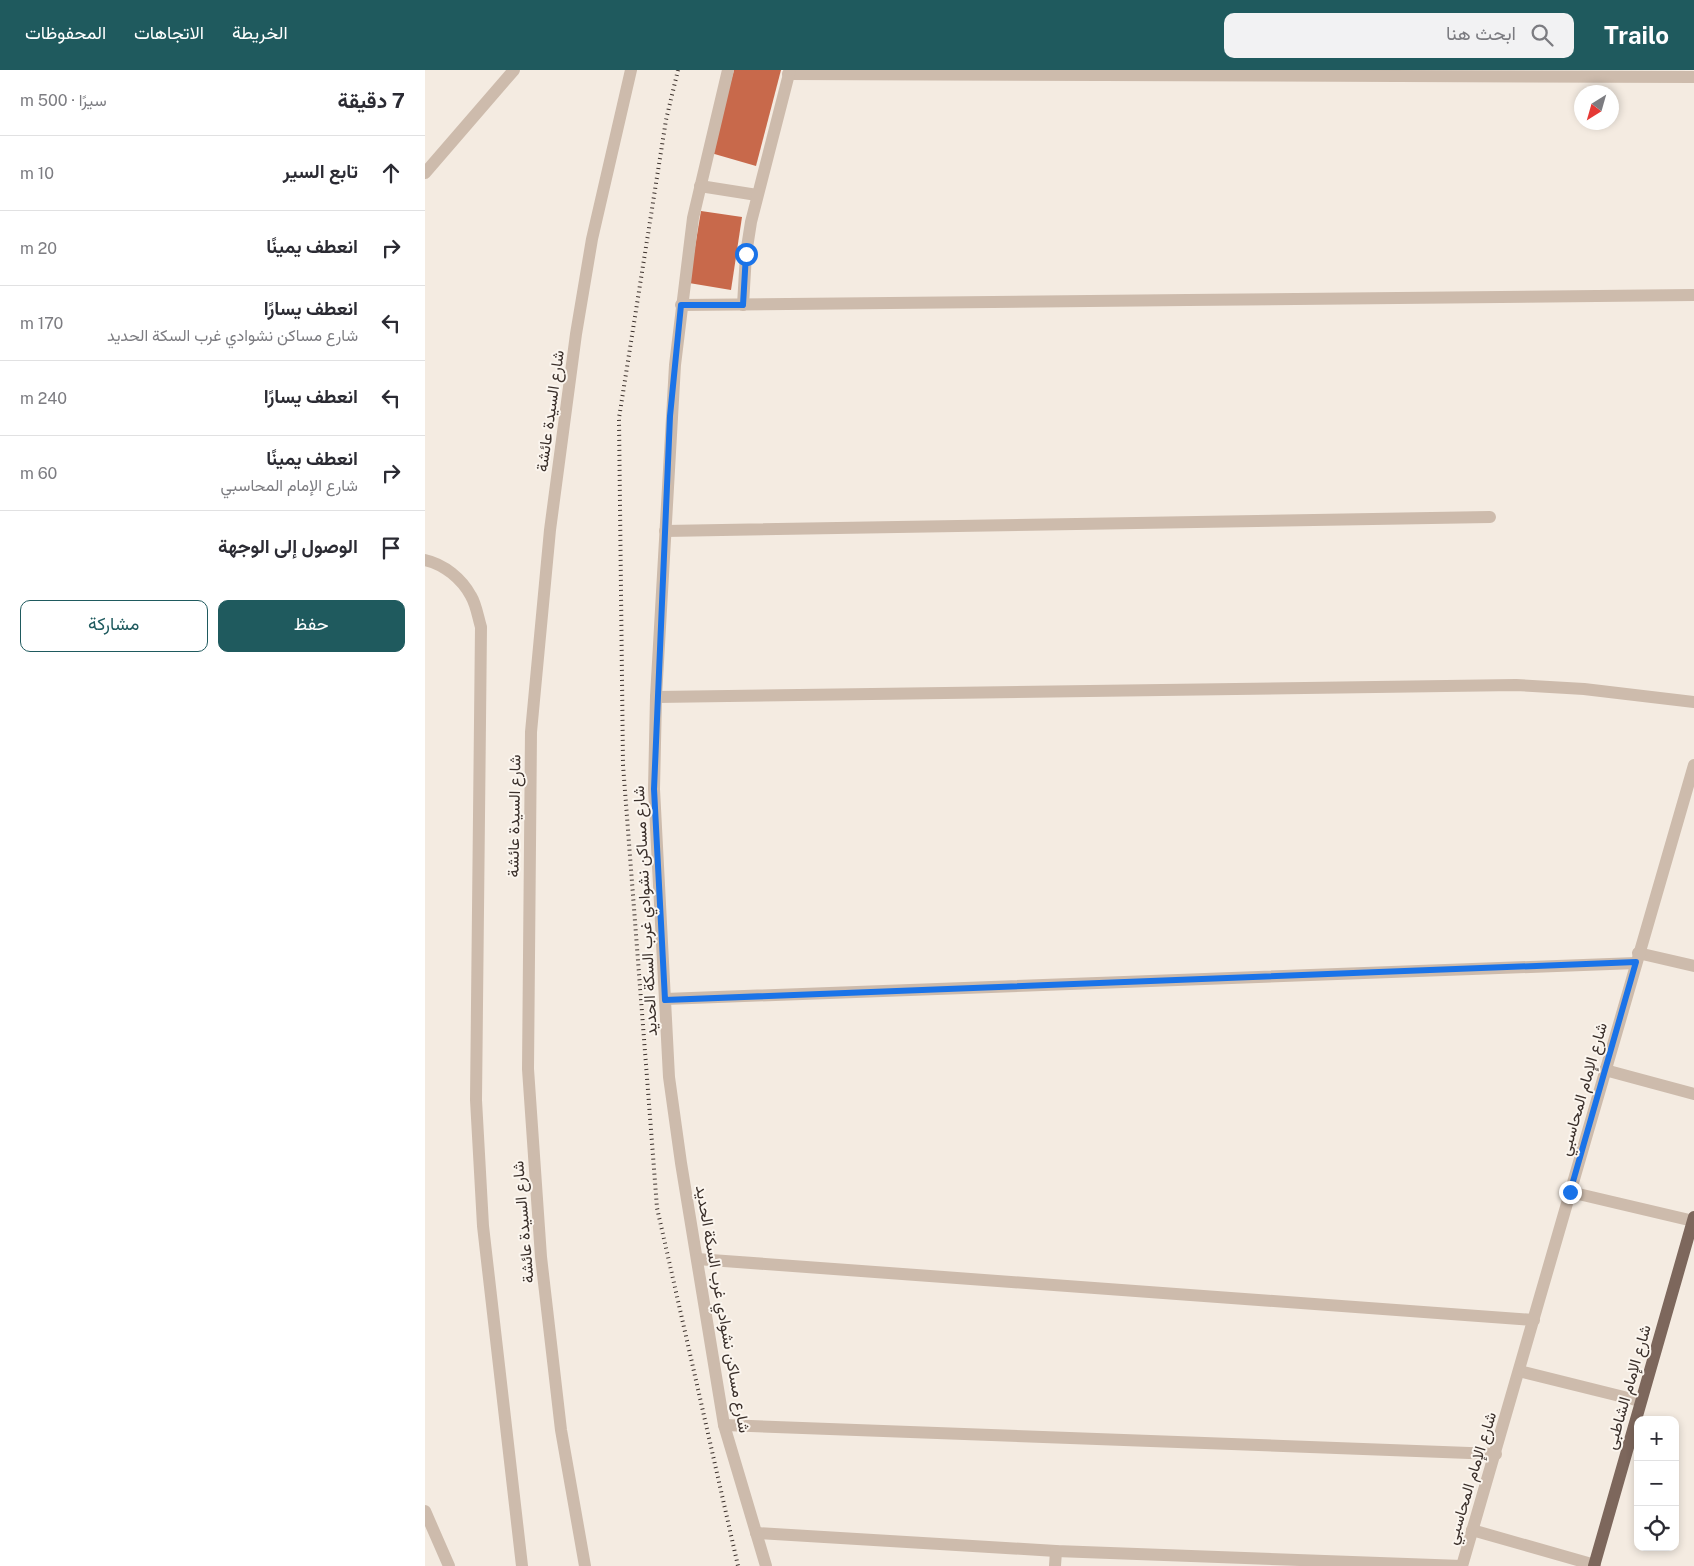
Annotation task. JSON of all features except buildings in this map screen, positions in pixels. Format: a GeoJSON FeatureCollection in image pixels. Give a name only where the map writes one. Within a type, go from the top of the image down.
{"type":"FeatureCollection","features":[{"type":"Feature","properties":{"kind":"main road","name":"شارع الإمام الشاطبى"},"geometry":{"type":"LineString","coordinates":[[1595,1565],[1693,1219]]}},
{"type":"Feature","properties":{"kind":"street"},"geometry":{"type":"LineString","coordinates":[[425,173],[514,70]]}},
{"type":"Feature","properties":{"kind":"street","name":"شارع السيدة عائشة"},"geometry":{"type":"LineString","coordinates":[[585,1566],[561,1430],[541,1257],[528,1079],[531,732],[550,530],[576,334],[592,239],[631,70]]}},
{"type":"Feature","properties":{"kind":"street","name":"شارع مساكن نشوادي غرب السكة الحديد"},"geometry":{"type":"LineString","coordinates":[[728,70],[700,186],[681,305],[670,416],[656,697],[654,789],[669,1077],[724,1425],[765,1566]]}},
{"type":"Feature","properties":{"kind":"street"},"geometry":{"type":"LineString","coordinates":[[743,305],[746,254],[757,196],[789,72],[1694,77]]}},
{"type":"Feature","properties":{"kind":"street"},"geometry":{"type":"LineString","coordinates":[[700,186],[757,196]]}},
{"type":"Feature","properties":{"kind":"street"},"geometry":{"type":"LineString","coordinates":[[681,305],[1009,304],[1454,296],[1694,295]]}},
{"type":"Feature","properties":{"kind":"street"},"geometry":{"type":"LineString","coordinates":[[665,531],[1490,517]]}},
{"type":"Feature","properties":{"kind":"street"},"geometry":{"type":"LineString","coordinates":[[425,560],[435,562],[455,575],[472,596],[481,626],[476,1100],[483,1226],[523,1566]]}},
{"type":"Feature","properties":{"kind":"street"},"geometry":{"type":"LineString","coordinates":[[656,697],[1516,685],[1584,689],[1694,702]]}},
{"type":"Feature","properties":{"kind":"street","name":"شارع الإمام المحاسبي"},"geometry":{"type":"LineString","coordinates":[[1462,1566],[1535,1320],[1637,958],[1693,769]]}},
{"type":"Feature","properties":{"kind":"street"},"geometry":{"type":"LineString","coordinates":[[665,1000],[1637,958],[1694,966]]}},
{"type":"Feature","properties":{"kind":"street"},"geometry":{"type":"LineString","coordinates":[[1605,1070],[1694,1094]]}},
{"type":"Feature","properties":{"kind":"street"},"geometry":{"type":"LineString","coordinates":[[1570,1192],[1693,1219]]}},
{"type":"Feature","properties":{"kind":"street"},"geometry":{"type":"LineString","coordinates":[[697,1259],[1535,1320]]}},
{"type":"Feature","properties":{"kind":"street"},"geometry":{"type":"LineString","coordinates":[[1519,1371],[1640,1401]]}},
{"type":"Feature","properties":{"kind":"street"},"geometry":{"type":"LineString","coordinates":[[724,1425],[1496,1454]]}},
{"type":"Feature","properties":{"kind":"street"},"geometry":{"type":"LineString","coordinates":[[425,1511],[449,1566]]}},
{"type":"Feature","properties":{"kind":"street"},"geometry":{"type":"LineString","coordinates":[[1472,1530],[1595,1565]]}},
{"type":"Feature","properties":{"kind":"street"},"geometry":{"type":"LineString","coordinates":[[756,1532],[1056,1551],[1462,1566]]}},
{"type":"Feature","properties":{"kind":"street"},"geometry":{"type":"LineString","coordinates":[[1055,1566],[1056,1551]]}},
{"type":"Feature","properties":{"kind":"railway"},"geometry":{"type":"LineString","coordinates":[[678,70],[666,120],[619,418],[623,765],[657,1208],[738,1566]]}},
{"type":"Feature","properties":{"kind":"route"},"geometry":{"type":"LineString","coordinates":[[746,254],[743,305],[681,305],[670,416],[656,697],[654,789],[665,1000],[1636,962],[1570,1192]]}}]}
